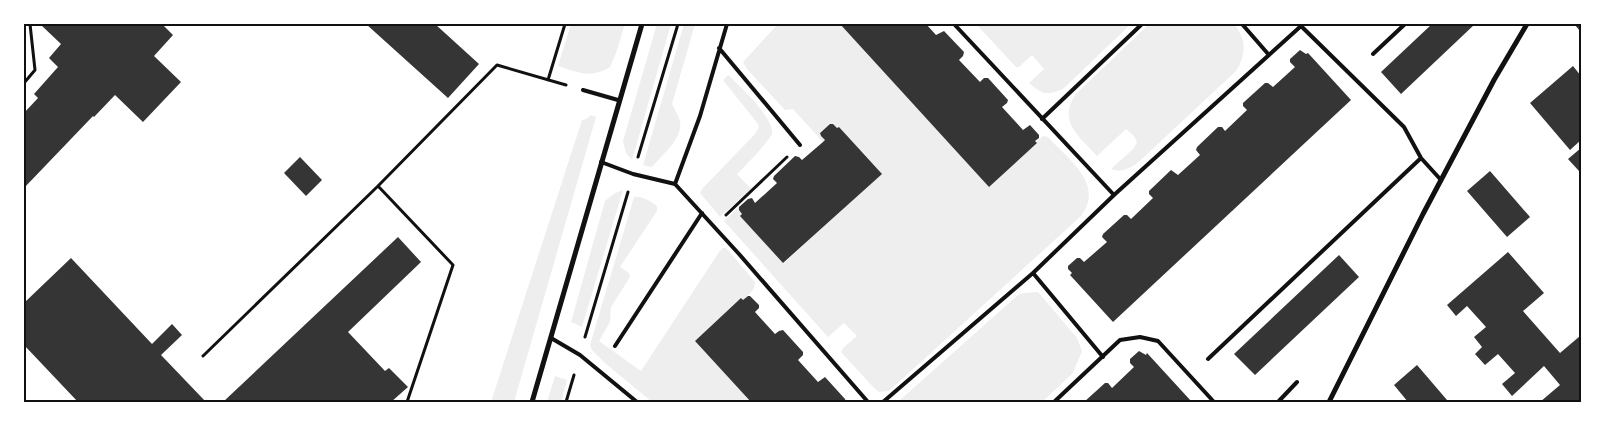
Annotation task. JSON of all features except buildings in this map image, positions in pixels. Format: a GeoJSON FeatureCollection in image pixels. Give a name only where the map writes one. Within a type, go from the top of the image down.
{"type":"FeatureCollection","features":[{"type":"Feature","properties":{"kind":"street"},"geometry":{"type":"LineString","coordinates":[[532,402],[618,100],[642,24]]}},
{"type":"Feature","properties":{"kind":"street"},"geometry":{"type":"LineString","coordinates":[[1329,402],[1441,180],[1494,80],[1527,24]]}},
{"type":"Feature","properties":{"kind":"lane"},"geometry":{"type":"LineString","coordinates":[[675,184],[700,116],[727,24]]}},
{"type":"Feature","properties":{"kind":"lane"},"geometry":{"type":"LineString","coordinates":[[954,24],[1114,195]]}},
{"type":"Feature","properties":{"kind":"lane"},"geometry":{"type":"LineString","coordinates":[[1042,118],[1142,24]]}},
{"type":"Feature","properties":{"kind":"lane"},"geometry":{"type":"LineString","coordinates":[[1242,24],[1269,55]]}},
{"type":"Feature","properties":{"kind":"lane"},"geometry":{"type":"LineString","coordinates":[[1373,54],[1405,24]]}},
{"type":"Feature","properties":{"kind":"lane"},"geometry":{"type":"LineString","coordinates":[[882,402],[1032,273],[1114,195],[1301,26],[1404,127],[1421,158],[1441,180]]}},
{"type":"Feature","properties":{"kind":"lane"},"geometry":{"type":"LineString","coordinates":[[719,48],[800,145]]}},
{"type":"Feature","properties":{"kind":"lane"},"geometry":{"type":"LineString","coordinates":[[583,90],[618,100]]}},
{"type":"Feature","properties":{"kind":"lane"},"geometry":{"type":"LineString","coordinates":[[1208,359],[1421,158]]}},
{"type":"Feature","properties":{"kind":"lane"},"geometry":{"type":"LineString","coordinates":[[601,162],[633,174],[675,184],[739,254],[868,402]]}},
{"type":"Feature","properties":{"kind":"lane"},"geometry":{"type":"LineString","coordinates":[[615,346],[702,213]]}},
{"type":"Feature","properties":{"kind":"lane"},"geometry":{"type":"LineString","coordinates":[[1032,273],[1103,357]]}},
{"type":"Feature","properties":{"kind":"lane"},"geometry":{"type":"LineString","coordinates":[[1054,402],[1120,340],[1140,337],[1158,341],[1214,402]]}},
{"type":"Feature","properties":{"kind":"lane"},"geometry":{"type":"LineString","coordinates":[[551,338],[580,355],[637,402]]}},
{"type":"Feature","properties":{"kind":"lane"},"geometry":{"type":"LineString","coordinates":[[1278,402],[1297,382]]}},
{"type":"Feature","properties":{"kind":"path"},"geometry":{"type":"LineString","coordinates":[[24,83],[35,70],[30,24]]}},
{"type":"Feature","properties":{"kind":"path"},"geometry":{"type":"LineString","coordinates":[[548,80],[565,24]]}},
{"type":"Feature","properties":{"kind":"path"},"geometry":{"type":"LineString","coordinates":[[566,402],[678,24]]}},
{"type":"Feature","properties":{"kind":"path"},"geometry":{"type":"LineString","coordinates":[[203,356],[378,186],[497,65],[583,90]]}},
{"type":"Feature","properties":{"kind":"path"},"geometry":{"type":"LineString","coordinates":[[729,212],[800,145]]}},
{"type":"Feature","properties":{"kind":"path"},"geometry":{"type":"LineString","coordinates":[[378,186],[453,265],[407,402]]}},
{"type":"Feature","properties":{"kind":"shaded area"},"geometry":{"type":"Polygon","coordinates":[[[571,24],[625,24],[610,67],[590,74],[558,66],[571,24]]]}},
{"type":"Feature","properties":{"kind":"shaded area"},"geometry":{"type":"Polygon","coordinates":[[[657,24],[671,24],[632,160],[626,153],[623,141],[657,24]]]}},
{"type":"Feature","properties":{"kind":"shaded area"},"geometry":{"type":"Polygon","coordinates":[[[684,24],[695,24],[672,104],[678,115],[680,128],[675,140],[654,165],[651,167],[643,165],[684,24]]]}},
{"type":"Feature","properties":{"kind":"shaded area"},"geometry":{"type":"Polygon","coordinates":[[[778,24],[840,24],[989,187],[1043,136],[1048,137],[1074,163],[1086,183],[1089,193],[1087,204],[1081,216],[889,391],[879,392],[874,388],[841,352],[857,336],[844,323],[828,337],[724,221],[739,207],[741,216],[784,263],[881,174],[839,127],[837,128],[830,124],[820,132],[825,140],[823,142],[793,109],[785,110],[747,69],[743,62],[778,24]]]}},
{"type":"Feature","properties":{"kind":"shaded area"},"geometry":{"type":"Polygon","coordinates":[[[976,24],[1131,24],[1063,89],[1052,93],[1044,93],[1029,83],[1044,69],[1032,55],[1019,67],[1016,67],[976,24]]]}},
{"type":"Feature","properties":{"kind":"shaded area"},"geometry":{"type":"Polygon","coordinates":[[[1149,24],[1234,24],[1243,41],[1242,59],[1236,71],[1144,157],[1125,170],[1111,169],[1134,148],[1137,142],[1134,136],[1126,129],[1097,156],[1077,135],[1073,128],[1069,112],[1071,104],[1076,94],[1149,24]]]}},
{"type":"Feature","properties":{"kind":"shaded area"},"geometry":{"type":"Polygon","coordinates":[[[728,75],[762,111],[768,119],[772,133],[763,147],[737,174],[751,189],[720,217],[700,193],[755,134],[759,127],[723,80],[728,75]]]}},
{"type":"Feature","properties":{"kind":"shaded area"},"geometry":{"type":"Polygon","coordinates":[[[591,115],[596,117],[514,402],[491,402],[582,120],[591,115]]]}},
{"type":"Feature","properties":{"kind":"shaded area"},"geometry":{"type":"Polygon","coordinates":[[[623,190],[582,327],[571,322],[605,201],[615,193],[623,190]]]}},
{"type":"Feature","properties":{"kind":"shaded area"},"geometry":{"type":"Polygon","coordinates":[[[634,197],[652,202],[657,206],[657,211],[620,267],[629,273],[630,277],[611,307],[610,322],[599,341],[641,371],[719,252],[726,248],[755,282],[754,287],[743,300],[741,298],[695,341],[751,402],[652,402],[592,350],[590,345],[634,197]]]}},
{"type":"Feature","properties":{"kind":"shaded area"},"geometry":{"type":"Polygon","coordinates":[[[1038,292],[1077,338],[1082,351],[1073,373],[1042,402],[899,402],[1018,295],[1038,292]]]}},
{"type":"Feature","properties":{"kind":"shaded area"},"geometry":{"type":"Polygon","coordinates":[[[555,376],[567,380],[561,402],[547,402],[555,376]]]}}]}
